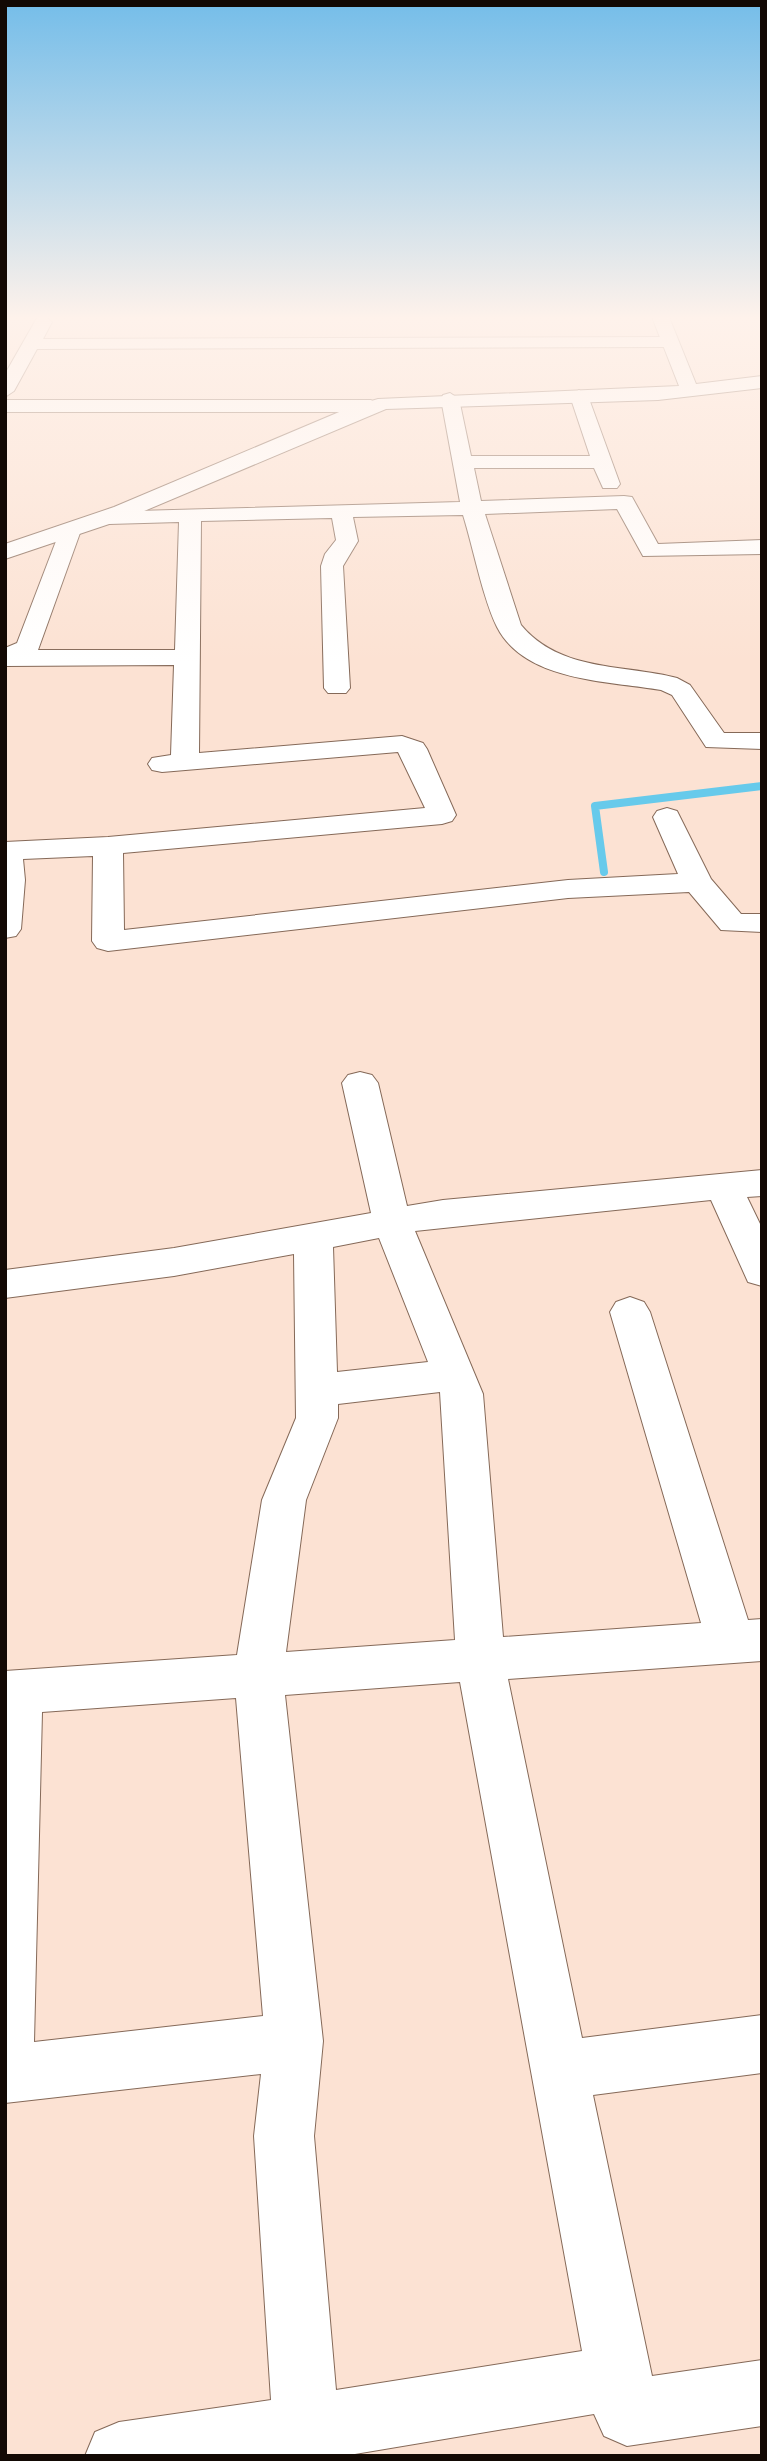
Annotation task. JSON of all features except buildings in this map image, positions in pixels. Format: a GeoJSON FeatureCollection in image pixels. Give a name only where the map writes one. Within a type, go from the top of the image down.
{"type":"FeatureCollection","features":[{"type":"Feature","properties":{"kind":"street"},"geometry":{"type":"LineString","coordinates":[[5,552],[69,533],[310,432]]}},
{"type":"Feature","properties":{"kind":"street"},"geometry":{"type":"LineString","coordinates":[[457,432],[472,508],[509,627],[524,645],[558,665],[668,683],[681,690],[716,741],[762,741]]}},
{"type":"Feature","properties":{"kind":"street"},"geometry":{"type":"LineString","coordinates":[[591,432],[616,502]]}},
{"type":"Feature","properties":{"kind":"street"},"geometry":{"type":"LineString","coordinates":[[463,462],[602,462]]}},
{"type":"Feature","properties":{"kind":"street"},"geometry":{"type":"LineString","coordinates":[[109,517],[624,502],[651,551],[762,547]]}},
{"type":"Feature","properties":{"kind":"street"},"geometry":{"type":"LineString","coordinates":[[337,688],[332,566],[336,554],[346,541],[341,511]]}},
{"type":"Feature","properties":{"kind":"street"},"geometry":{"type":"LineString","coordinates":[[5,929],[10,880],[7,851],[108,846],[442,815],[413,749],[402,744],[174,763],[189,657],[191,515]]}},
{"type":"Feature","properties":{"kind":"street"},"geometry":{"type":"LineString","coordinates":[[69,533],[28,647],[5,658],[189,657]]}},
{"type":"Feature","properties":{"kind":"street"},"geometry":{"type":"LineString","coordinates":[[667,817],[697,882],[732,923],[762,923]]}},
{"type":"Feature","properties":{"kind":"street"},"geometry":{"type":"LineString","coordinates":[[108,846],[108,940],[568,889],[697,882]]}},
{"type":"Feature","properties":{"kind":"street"},"geometry":{"type":"LineString","coordinates":[[360,1083],[392,1223],[462,1394],[480,1659],[627,2413],[762,2393]]}},
{"type":"Feature","properties":{"kind":"street"},"geometry":{"type":"LineString","coordinates":[[5,1284],[174,1262],[392,1223],[519,1205],[762,1183]]}},
{"type":"Feature","properties":{"kind":"street"},"geometry":{"type":"LineString","coordinates":[[724,1186],[762,1272]]}},
{"type":"Feature","properties":{"kind":"street"},"geometry":{"type":"LineString","coordinates":[[306,2428],[284,2136],[294,2041],[258,1675],[284,1500],[317,1418],[313,1238]]}},
{"type":"Feature","properties":{"kind":"street"},"geometry":{"type":"LineString","coordinates":[[5,2053],[12,1692],[746,1641],[630,1312]]}},
{"type":"Feature","properties":{"kind":"street"},"geometry":{"type":"LineString","coordinates":[[316,1390],[454,1375]]}},
{"type":"Feature","properties":{"kind":"street"},"geometry":{"type":"LineString","coordinates":[[5,2074],[294,2041]]}},
{"type":"Feature","properties":{"kind":"street"},"geometry":{"type":"LineString","coordinates":[[559,2070],[762,2044]]}},
{"type":"Feature","properties":{"kind":"street"},"geometry":{"type":"LineString","coordinates":[[119,2456],[467,2404],[620,2377]]}},
{"type":"Feature","properties":{"kind":"waterway"},"geometry":{"type":"LineString","coordinates":[[604,872],[595,806],[762,786]]}}]}
